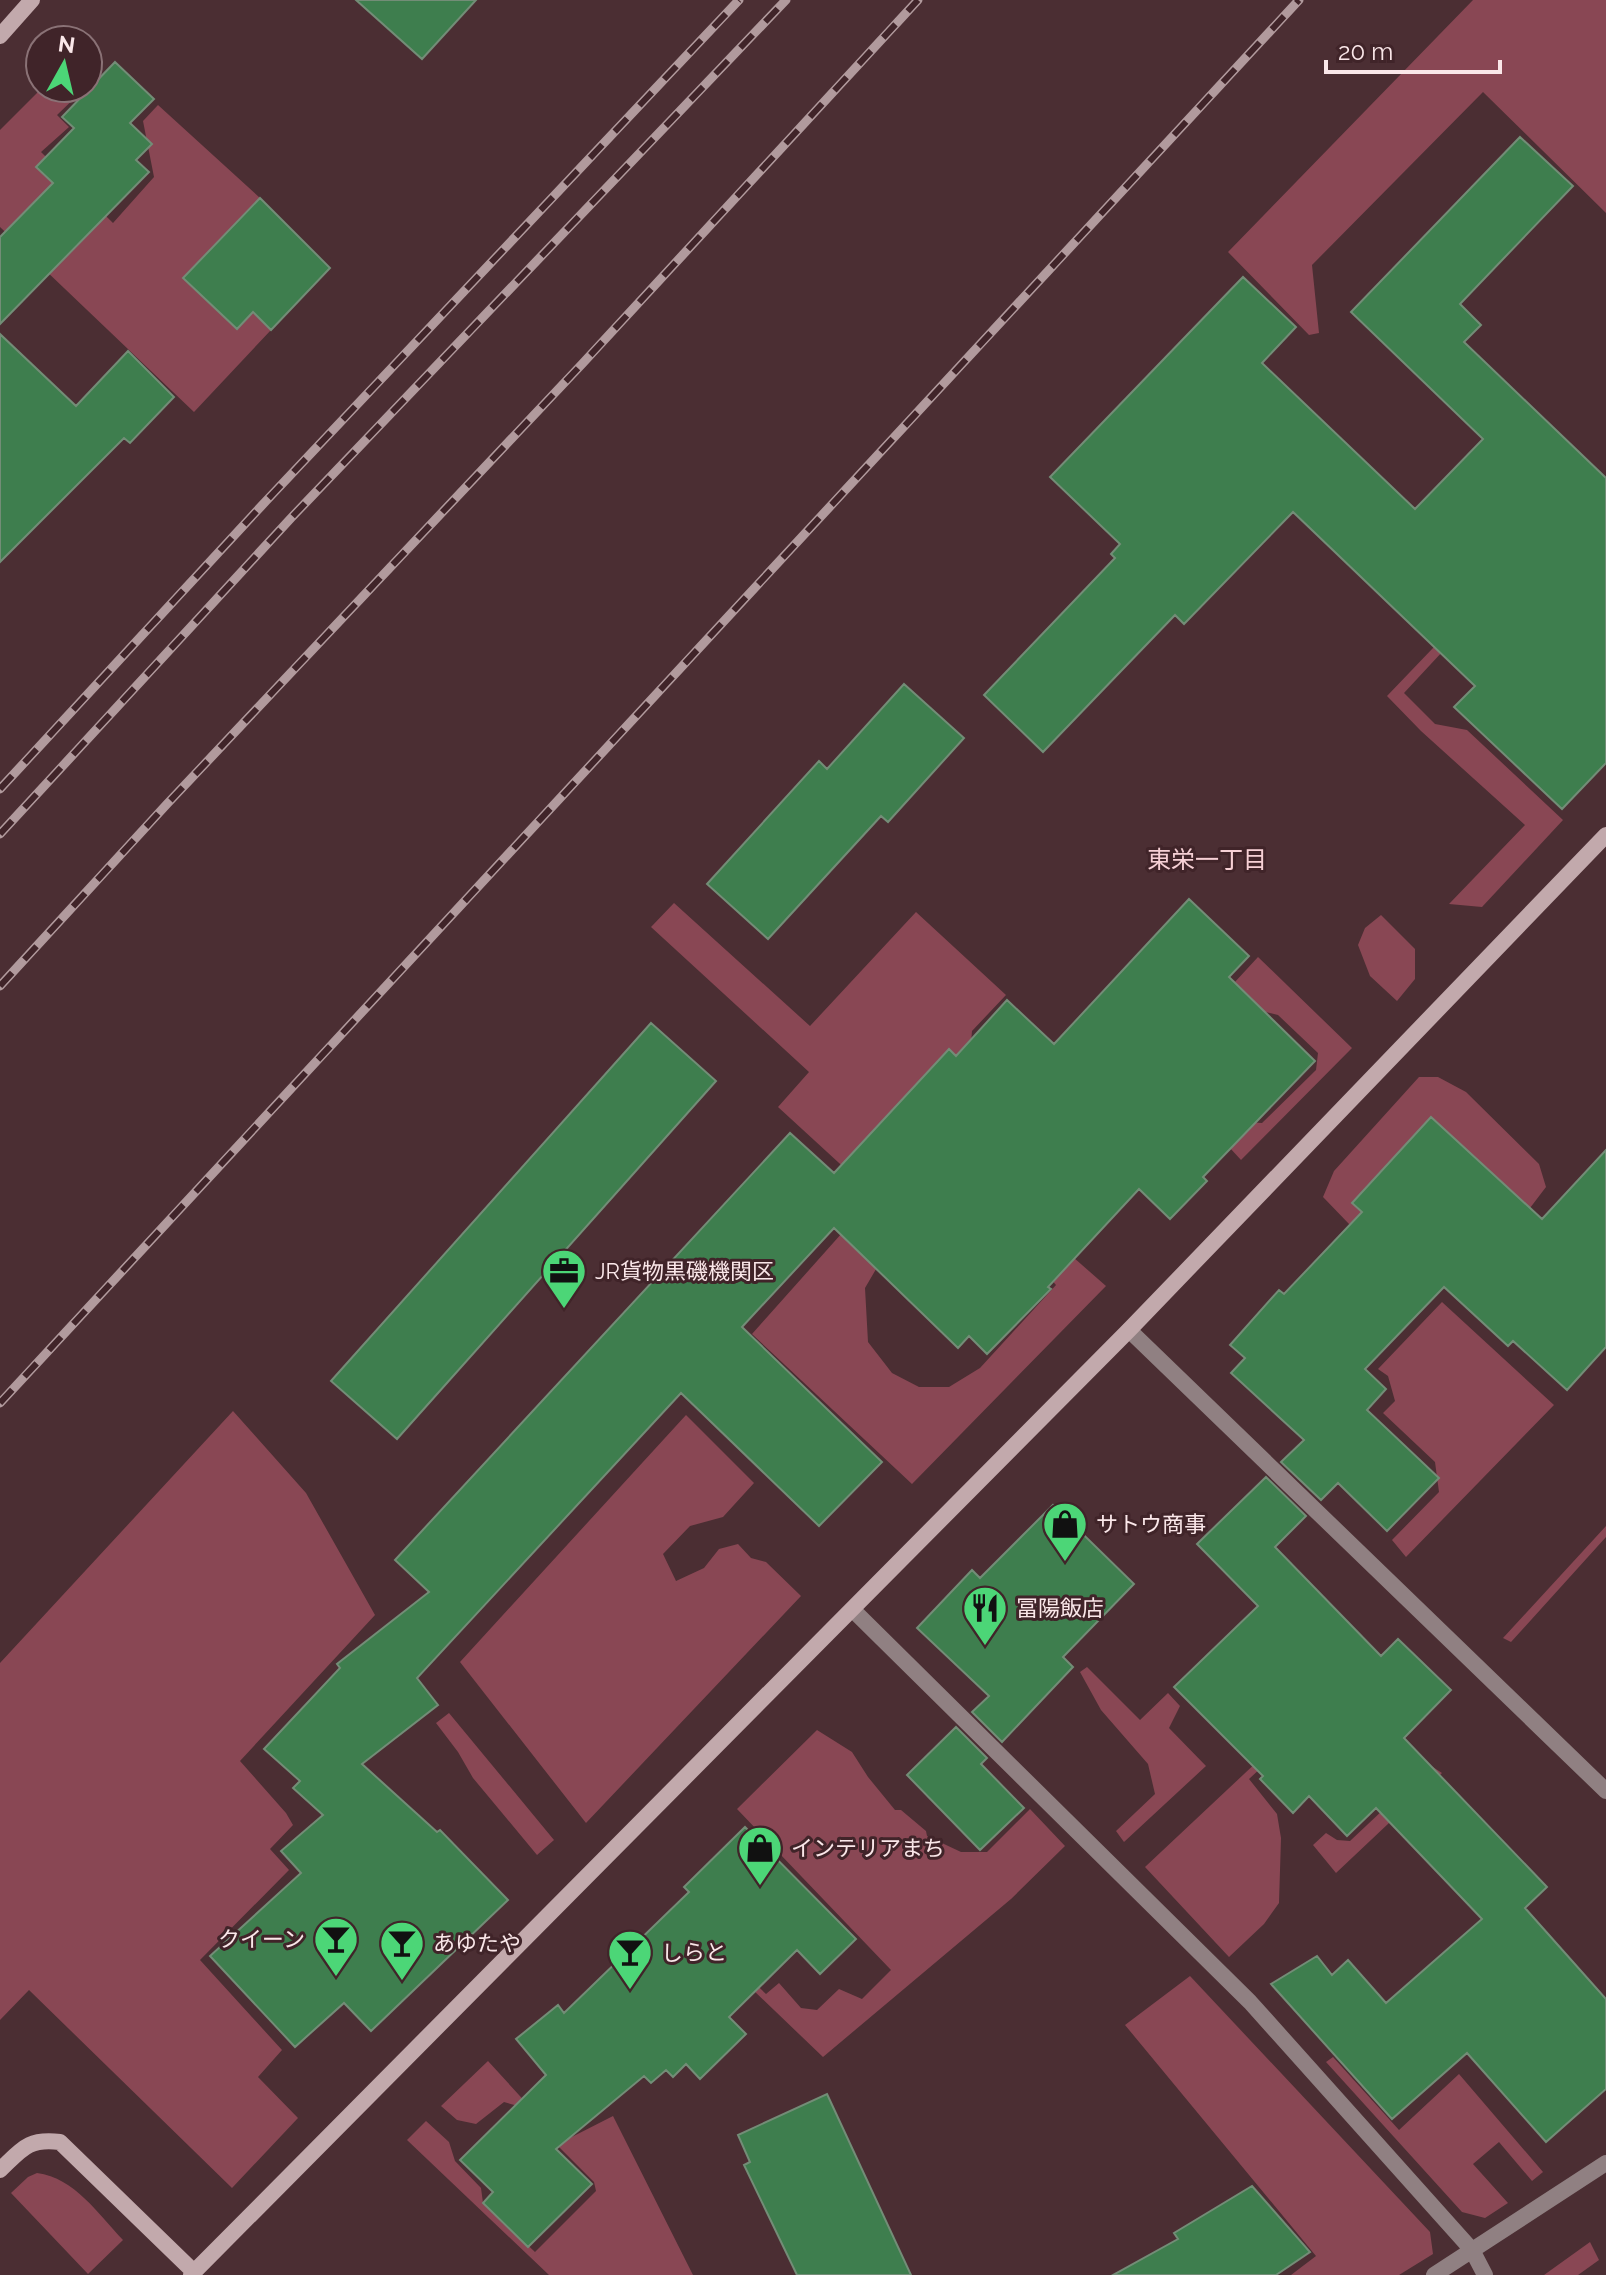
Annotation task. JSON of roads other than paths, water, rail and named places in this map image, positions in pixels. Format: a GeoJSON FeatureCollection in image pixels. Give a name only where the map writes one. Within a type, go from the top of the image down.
{"type":"FeatureCollection","features":[{"type":"Feature","properties":{"kind":"street"},"geometry":{"type":"LineString","coordinates":[[0,36],[32,0]]}},
{"type":"Feature","properties":{"kind":"street"},"geometry":{"type":"LineString","coordinates":[[0,2170],[25,2145],[41,2140],[60,2142],[192,2273],[1129,1330],[1606,835]]}},
{"type":"Feature","properties":{"kind":"street"},"geometry":{"type":"LineString","coordinates":[[1129,1330],[1606,1791]]}},
{"type":"Feature","properties":{"kind":"street"},"geometry":{"type":"LineString","coordinates":[[853,1610],[1250,2002],[1472,2250],[1485,2275]]}},
{"type":"Feature","properties":{"kind":"street"},"geometry":{"type":"LineString","coordinates":[[1434,2275],[1606,2163]]}},
{"type":"Feature","properties":{"kind":"railway"},"geometry":{"type":"LineString","coordinates":[[0,789],[266,501],[739,0]]}},
{"type":"Feature","properties":{"kind":"railway"},"geometry":{"type":"LineString","coordinates":[[0,834],[292,517],[786,0]]}},
{"type":"Feature","properties":{"kind":"railway"},"geometry":{"type":"LineString","coordinates":[[0,986],[918,0]]}},
{"type":"Feature","properties":{"kind":"railway"},"geometry":{"type":"LineString","coordinates":[[0,1403],[1299,0]]}},
{"type":"Feature","properties":{"kind":"place","name":"JR貨物黒磯機関区"},"geometry":{"type":"Point","coordinates":[564,1310]}},
{"type":"Feature","properties":{"kind":"place","name":"サトウ商事"},"geometry":{"type":"Point","coordinates":[1065,1563]}},
{"type":"Feature","properties":{"kind":"place","name":"冨陽飯店"},"geometry":{"type":"Point","coordinates":[985,1647]}},
{"type":"Feature","properties":{"kind":"place","name":"インテリアまち"},"geometry":{"type":"Point","coordinates":[760,1887]}},
{"type":"Feature","properties":{"kind":"place","name":"クイーン"},"geometry":{"type":"Point","coordinates":[336,1978]}},
{"type":"Feature","properties":{"kind":"place","name":"あゆたや"},"geometry":{"type":"Point","coordinates":[402,1982]}},
{"type":"Feature","properties":{"kind":"place","name":"しらと"},"geometry":{"type":"Point","coordinates":[630,1991]}},
{"type":"Feature","properties":{"kind":"district","name":"東栄一丁目"},"geometry":{"type":"Point","coordinates":[1207,860]}}]}
